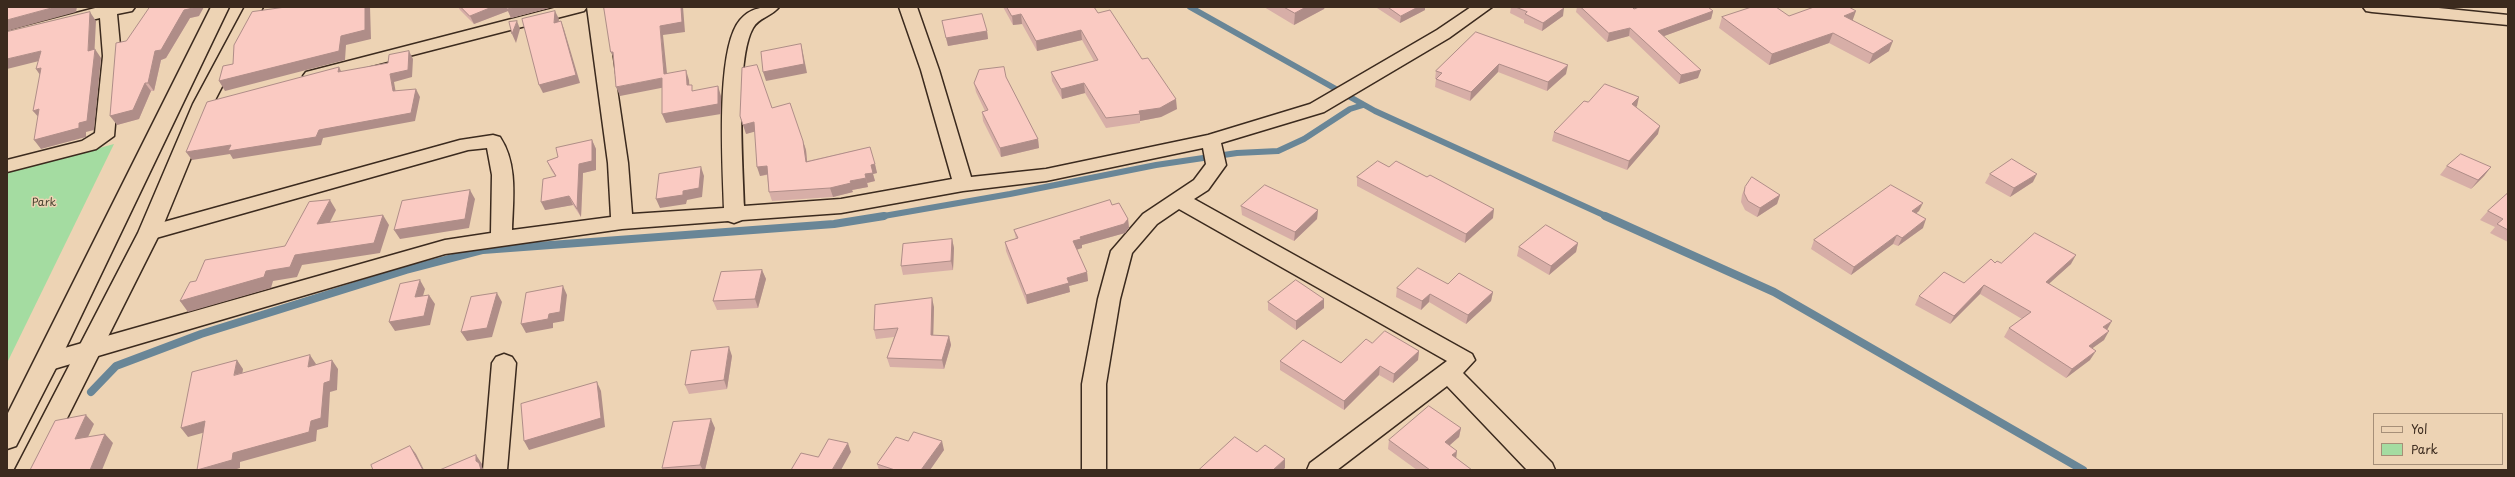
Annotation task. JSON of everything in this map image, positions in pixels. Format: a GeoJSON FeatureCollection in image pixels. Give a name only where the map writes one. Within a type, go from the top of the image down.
{"type":"FeatureCollection","features":[{"type":"Feature","properties":{"kind":"main road"},"geometry":{"type":"LineString","coordinates":[[7,439],[15,413],[47,362],[220,7]]}},
{"type":"Feature","properties":{"kind":"main road"},"geometry":{"type":"LineString","coordinates":[[28,470],[91,350],[149,233],[203,104],[254,7]]}},
{"type":"Feature","properties":{"kind":"main road"},"geometry":{"type":"LineString","coordinates":[[2372,7],[2508,20]]}},
{"type":"Feature","properties":{"kind":"street"},"geometry":{"type":"LineString","coordinates":[[295,80],[578,7]]}},
{"type":"Feature","properties":{"kind":"street"},"geometry":{"type":"LineString","coordinates":[[596,7],[618,163],[622,222]]}},
{"type":"Feature","properties":{"kind":"street"},"geometry":{"type":"LineString","coordinates":[[734,216],[734,78],[737,43],[744,25],[770,7]]}},
{"type":"Feature","properties":{"kind":"street"},"geometry":{"type":"LineString","coordinates":[[908,7],[930,70],[964,184]]}},
{"type":"Feature","properties":{"kind":"street"},"geometry":{"type":"LineString","coordinates":[[47,362],[445,247],[622,222],[734,216],[841,206],[964,184],[1046,175],[1213,151],[1317,108],[1443,34],[1483,7]]}},
{"type":"Feature","properties":{"kind":"street"},"geometry":{"type":"LineString","coordinates":[[7,36],[114,8],[112,56],[104,136],[89,144],[7,166]]}},
{"type":"Feature","properties":{"kind":"street"},"geometry":{"type":"LineString","coordinates":[[203,104],[226,98]]}},
{"type":"Feature","properties":{"kind":"street"},"geometry":{"type":"LineString","coordinates":[[149,233],[466,144],[493,141],[498,149],[502,183],[501,239]]}},
{"type":"Feature","properties":{"kind":"street"},"geometry":{"type":"LineString","coordinates":[[1094,470],[1094,384],[1109,298],[1122,251],[1150,219],[1201,185],[1213,151]]}},
{"type":"Feature","properties":{"kind":"street"},"geometry":{"type":"LineString","coordinates":[[1179,200],[1464,360],[1329,467]]}},
{"type":"Feature","properties":{"kind":"street"},"geometry":{"type":"LineString","coordinates":[[495,470],[504,363]]}},
{"type":"Feature","properties":{"kind":"street"},"geometry":{"type":"LineString","coordinates":[[1448,372],[1543,470]]}},
{"type":"Feature","properties":{"kind":"green space","name":"Park"},"geometry":{"type":"Polygon","coordinates":[[[114,144],[7,363],[7,173],[114,144]]]}},
{"type":"Feature","properties":{"kind":"building"},"geometry":{"type":"Polygon","coordinates":[[[7,7],[55,7],[7,20],[7,7]]]}},
{"type":"Feature","properties":{"kind":"building"},"geometry":{"type":"Polygon","coordinates":[[[150,7],[194,7],[184,10],[161,50],[155,51],[148,83],[145,83],[133,110],[110,116],[116,43],[126,41],[150,7]]]}},
{"type":"Feature","properties":{"kind":"building"},"geometry":{"type":"Polygon","coordinates":[[[286,7],[365,7],[365,30],[341,36],[339,51],[219,81],[223,66],[233,64],[234,45],[252,12],[286,7]]]}},
{"type":"Feature","properties":{"kind":"building"},"geometry":{"type":"Polygon","coordinates":[[[461,7],[492,7],[470,16],[461,7]]]}},
{"type":"Feature","properties":{"kind":"building"},"geometry":{"type":"Polygon","coordinates":[[[506,7],[517,7],[507,9],[506,7]]]}},
{"type":"Feature","properties":{"kind":"building"},"geometry":{"type":"Polygon","coordinates":[[[604,7],[681,7],[682,22],[660,26],[664,74],[686,70],[687,85],[692,85],[692,91],[718,86],[718,104],[662,114],[662,78],[616,87],[613,52],[611,52],[604,7]]]}},
{"type":"Feature","properties":{"kind":"building"},"geometry":{"type":"Polygon","coordinates":[[[1007,7],[1094,7],[1098,13],[1110,10],[1142,59],[1148,58],[1176,99],[1160,108],[1139,111],[1140,114],[1106,118],[1084,83],[1061,89],[1051,72],[1098,60],[1081,30],[1036,41],[1021,14],[1012,16],[1007,7]]]}},
{"type":"Feature","properties":{"kind":"building"},"geometry":{"type":"Polygon","coordinates":[[[1284,7],[1306,7],[1295,13],[1284,7]]]}},
{"type":"Feature","properties":{"kind":"building"},"geometry":{"type":"Polygon","coordinates":[[[1388,7],[1418,7],[1401,16],[1388,7]]]}},
{"type":"Feature","properties":{"kind":"building"},"geometry":{"type":"Polygon","coordinates":[[[1516,7],[1564,8],[1543,23],[1525,14],[1527,12],[1516,7]]]}},
{"type":"Feature","properties":{"kind":"building"},"geometry":{"type":"Polygon","coordinates":[[[1581,7],[1632,7],[1634,9],[1639,7],[1708,7],[1713,11],[1658,31],[1701,70],[1681,75],[1630,28],[1609,33],[1581,7]]]}},
{"type":"Feature","properties":{"kind":"building"},"geometry":{"type":"Polygon","coordinates":[[[1752,7],[1776,7],[1789,16],[1814,7],[1849,7],[1856,11],[1844,16],[1893,41],[1873,54],[1833,33],[1772,54],[1722,17],[1752,7]]]}},
{"type":"Feature","properties":{"kind":"building"},"geometry":{"type":"Polygon","coordinates":[[[555,11],[554,23],[561,21],[576,75],[539,85],[522,19],[555,11]]]}},
{"type":"Feature","properties":{"kind":"building"},"geometry":{"type":"Polygon","coordinates":[[[90,12],[88,51],[95,49],[87,121],[79,123],[79,128],[34,140],[39,109],[33,111],[41,68],[36,69],[41,51],[7,59],[7,32],[90,12]]]}},
{"type":"Feature","properties":{"kind":"building"},"geometry":{"type":"Polygon","coordinates":[[[982,14],[987,31],[946,38],[942,21],[982,14]]]}},
{"type":"Feature","properties":{"kind":"building"},"geometry":{"type":"Polygon","coordinates":[[[517,21],[512,34],[509,22],[517,21]]]}},
{"type":"Feature","properties":{"kind":"building"},"geometry":{"type":"Polygon","coordinates":[[[1476,32],[1568,65],[1548,82],[1499,64],[1471,92],[1436,79],[1442,73],[1436,71],[1476,32]]]}},
{"type":"Feature","properties":{"kind":"building"},"geometry":{"type":"Polygon","coordinates":[[[801,44],[804,64],[763,72],[761,52],[801,44]]]}},
{"type":"Feature","properties":{"kind":"building"},"geometry":{"type":"Polygon","coordinates":[[[409,51],[408,70],[390,74],[393,91],[416,89],[411,113],[319,130],[316,137],[228,151],[231,145],[186,152],[207,102],[339,67],[338,72],[388,63],[389,55],[409,51]]]}},
{"type":"Feature","properties":{"kind":"building"},"geometry":{"type":"Polygon","coordinates":[[[757,65],[772,108],[790,103],[803,141],[806,162],[870,147],[875,164],[871,165],[873,173],[865,174],[866,178],[850,181],[851,183],[830,188],[769,192],[767,166],[757,167],[754,122],[743,125],[740,116],[742,68],[757,65]]]}},
{"type":"Feature","properties":{"kind":"building"},"geometry":{"type":"Polygon","coordinates":[[[1004,67],[1006,77],[1038,139],[1000,148],[982,112],[988,110],[974,83],[979,70],[1004,67]]]}},
{"type":"Feature","properties":{"kind":"building"},"geometry":{"type":"Polygon","coordinates":[[[1605,84],[1639,97],[1632,104],[1660,126],[1629,161],[1554,132],[1584,101],[1588,102],[1605,84]]]}},
{"type":"Feature","properties":{"kind":"building"},"geometry":{"type":"Polygon","coordinates":[[[592,140],[592,161],[579,164],[577,209],[569,196],[541,202],[543,179],[556,176],[547,161],[558,157],[556,148],[592,140]]]}},
{"type":"Feature","properties":{"kind":"building"},"geometry":{"type":"Polygon","coordinates":[[[2461,154],[2491,167],[2478,180],[2447,166],[2461,154]]]}},
{"type":"Feature","properties":{"kind":"building"},"geometry":{"type":"Polygon","coordinates":[[[2012,159],[2037,174],[2014,188],[1990,174],[2012,159]]]}},
{"type":"Feature","properties":{"kind":"building"},"geometry":{"type":"Polygon","coordinates":[[[1378,161],[1389,167],[1396,161],[1427,177],[1430,175],[1494,209],[1466,234],[1357,177],[1378,161]]]}},
{"type":"Feature","properties":{"kind":"building"},"geometry":{"type":"Polygon","coordinates":[[[701,167],[699,188],[683,191],[683,195],[656,199],[659,174],[701,167]]]}},
{"type":"Feature","properties":{"kind":"building"},"geometry":{"type":"Polygon","coordinates":[[[1752,177],[1780,195],[1760,208],[1748,201],[1744,193],[1745,187],[1752,177]]]}},
{"type":"Feature","properties":{"kind":"building"},"geometry":{"type":"Polygon","coordinates":[[[1265,185],[1318,210],[1295,232],[1241,206],[1265,185]]]}},
{"type":"Feature","properties":{"kind":"building"},"geometry":{"type":"Polygon","coordinates":[[[1891,185],[1923,203],[1912,211],[1926,219],[1902,238],[1897,235],[1854,267],[1814,240],[1891,185]]]}},
{"type":"Feature","properties":{"kind":"building"},"geometry":{"type":"Polygon","coordinates":[[[470,190],[465,219],[394,230],[402,201],[470,190]]]}},
{"type":"Feature","properties":{"kind":"building"},"geometry":{"type":"Polygon","coordinates":[[[2508,193],[2508,230],[2497,224],[2503,219],[2488,211],[2508,193]]]}},
{"type":"Feature","properties":{"kind":"building"},"geometry":{"type":"Polygon","coordinates":[[[330,200],[317,224],[383,215],[374,243],[295,255],[290,267],[266,271],[264,277],[180,301],[190,282],[196,281],[205,260],[285,246],[309,202],[330,200]]]}},
{"type":"Feature","properties":{"kind":"building"},"geometry":{"type":"Polygon","coordinates":[[[1110,200],[1112,205],[1119,203],[1128,219],[1124,224],[1080,237],[1081,239],[1073,241],[1087,272],[1067,278],[1069,283],[1026,295],[1005,242],[1018,238],[1014,230],[1110,200]]]}},
{"type":"Feature","properties":{"kind":"building"},"geometry":{"type":"Polygon","coordinates":[[[1546,225],[1578,243],[1551,266],[1519,247],[1546,225]]]}},
{"type":"Feature","properties":{"kind":"building"},"geometry":{"type":"Polygon","coordinates":[[[2035,233],[2076,255],[2046,282],[2112,321],[2103,327],[2109,331],[2089,346],[2096,351],[2072,369],[2009,328],[2031,312],[1984,285],[1954,316],[1919,296],[1944,272],[1964,283],[1991,259],[1995,263],[1997,261],[2001,263],[2035,233]]]}},
{"type":"Feature","properties":{"kind":"building"},"geometry":{"type":"Polygon","coordinates":[[[952,239],[951,261],[901,266],[903,244],[952,239]]]}},
{"type":"Feature","properties":{"kind":"building"},"geometry":{"type":"Polygon","coordinates":[[[1418,268],[1448,284],[1459,273],[1493,292],[1468,315],[1430,294],[1422,301],[1397,288],[1418,268]]]}},
{"type":"Feature","properties":{"kind":"building"},"geometry":{"type":"Polygon","coordinates":[[[762,270],[755,299],[713,301],[721,272],[762,270]]]}},
{"type":"Feature","properties":{"kind":"building"},"geometry":{"type":"Polygon","coordinates":[[[420,280],[415,297],[429,295],[424,316],[389,322],[400,284],[420,280]]]}},
{"type":"Feature","properties":{"kind":"building"},"geometry":{"type":"Polygon","coordinates":[[[1296,280],[1324,299],[1296,321],[1268,302],[1296,280]]]}},
{"type":"Feature","properties":{"kind":"building"},"geometry":{"type":"Polygon","coordinates":[[[563,286],[560,312],[549,314],[548,319],[521,324],[526,293],[563,286]]]}},
{"type":"Feature","properties":{"kind":"building"},"geometry":{"type":"Polygon","coordinates":[[[497,293],[487,328],[461,332],[471,297],[497,293]]]}},
{"type":"Feature","properties":{"kind":"building"},"geometry":{"type":"Polygon","coordinates":[[[932,298],[931,335],[949,336],[942,360],[887,358],[898,328],[874,330],[875,305],[932,298]]]}},
{"type":"Feature","properties":{"kind":"building"},"geometry":{"type":"Polygon","coordinates":[[[1385,331],[1419,351],[1394,374],[1380,366],[1344,401],[1280,361],[1303,340],[1341,363],[1366,339],[1372,343],[1385,331]]]}},
{"type":"Feature","properties":{"kind":"building"},"geometry":{"type":"Polygon","coordinates":[[[729,347],[724,380],[685,385],[691,351],[729,347]]]}},
{"type":"Feature","properties":{"kind":"building"},"geometry":{"type":"Polygon","coordinates":[[[310,355],[308,367],[332,360],[330,381],[324,383],[321,418],[311,421],[309,432],[233,453],[232,460],[197,470],[205,421],[181,428],[192,372],[237,360],[234,375],[310,355]]]}},
{"type":"Feature","properties":{"kind":"building"},"geometry":{"type":"Polygon","coordinates":[[[597,382],[601,418],[524,441],[521,404],[597,382]]]}},
{"type":"Feature","properties":{"kind":"building"},"geometry":{"type":"Polygon","coordinates":[[[1429,406],[1461,428],[1445,442],[1457,451],[1452,455],[1472,470],[1430,470],[1389,440],[1429,406]]]}},
{"type":"Feature","properties":{"kind":"building"},"geometry":{"type":"Polygon","coordinates":[[[86,415],[75,439],[105,434],[90,470],[30,470],[55,421],[86,415]]]}},
{"type":"Feature","properties":{"kind":"building"},"geometry":{"type":"Polygon","coordinates":[[[711,419],[700,465],[662,468],[673,422],[711,419]]]}},
{"type":"Feature","properties":{"kind":"building"},"geometry":{"type":"Polygon","coordinates":[[[914,432],[942,441],[921,470],[895,470],[877,464],[896,437],[908,441],[914,432]]]}},
{"type":"Feature","properties":{"kind":"building"},"geometry":{"type":"Polygon","coordinates":[[[1235,437],[1257,452],[1265,445],[1285,459],[1273,470],[1199,470],[1235,437]]]}},
{"type":"Feature","properties":{"kind":"building"},"geometry":{"type":"Polygon","coordinates":[[[829,439],[848,443],[832,470],[791,470],[801,453],[818,457],[829,439]]]}},
{"type":"Feature","properties":{"kind":"building"},"geometry":{"type":"Polygon","coordinates":[[[410,446],[423,470],[373,470],[371,465],[410,446]]]}},
{"type":"Feature","properties":{"kind":"building"},"geometry":{"type":"Polygon","coordinates":[[[476,455],[476,461],[479,463],[481,470],[440,470],[476,455]]]}},
{"type":"Feature","properties":{"kind":"waterway"},"geometry":{"type":"LineString","coordinates":[[1190,7],[1375,111],[1608,217]]}},
{"type":"Feature","properties":{"kind":"waterway"},"geometry":{"type":"LineString","coordinates":[[881,217],[1010,194],[1156,165],[1237,153],[1278,151],[1304,139],[1350,109],[1363,105]]}},
{"type":"Feature","properties":{"kind":"waterway"},"geometry":{"type":"LineString","coordinates":[[1605,216],[1774,292],[2083,470]]}},
{"type":"Feature","properties":{"kind":"waterway"},"geometry":{"type":"LineString","coordinates":[[91,392],[116,366],[201,334],[406,270],[483,250],[834,224],[881,217]]}}]}
